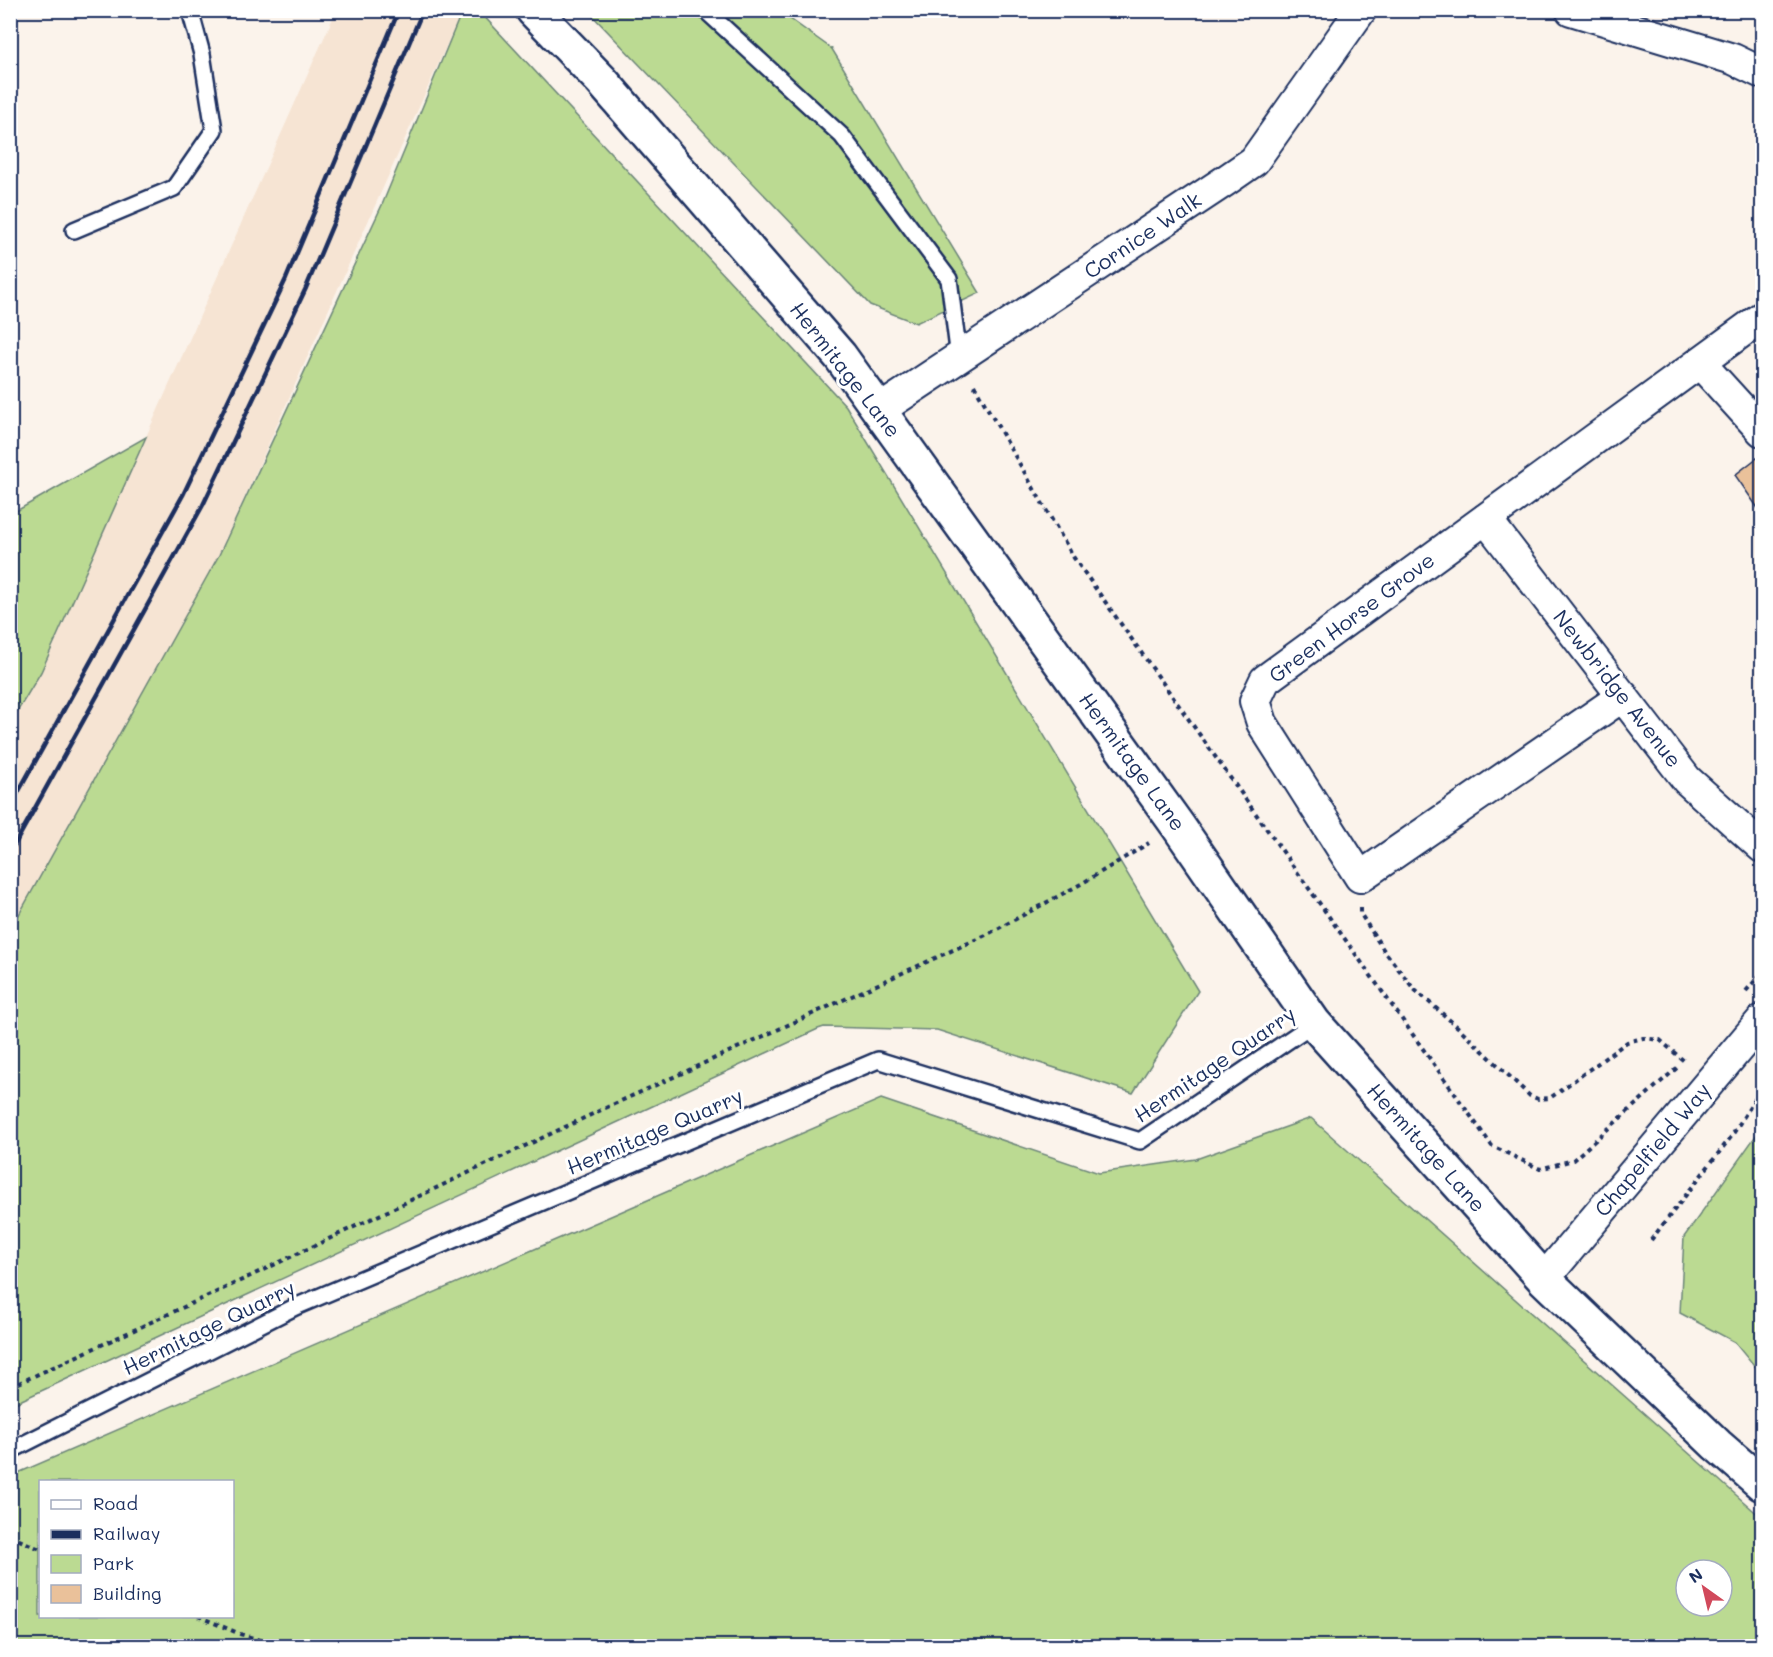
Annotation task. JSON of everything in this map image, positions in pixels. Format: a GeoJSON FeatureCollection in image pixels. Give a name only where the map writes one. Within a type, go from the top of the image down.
{"type":"FeatureCollection","features":[{"type":"Feature","properties":{"kind":"main road","name":"Hermitage Lane"},"geometry":{"type":"LineString","coordinates":[[533,10],[602,80],[840,356],[1178,826],[1314,1023],[1544,1279],[1762,1484]]}},
{"type":"Feature","properties":{"kind":"street","name":"Cornice Walk"},"geometry":{"type":"LineString","coordinates":[[878,411],[1254,161],[1361,10]]}},
{"type":"Feature","properties":{"kind":"street"},"geometry":{"type":"LineString","coordinates":[[1571,10],[1733,59],[1762,73]]}},
{"type":"Feature","properties":{"kind":"street","name":"Green Horse Grove"},"geometry":{"type":"LineString","coordinates":[[1360,877],[1262,723],[1255,701],[1265,680],[1762,317]]}},
{"type":"Feature","properties":{"kind":"street"},"geometry":{"type":"LineString","coordinates":[[1700,363],[1762,431]]}},
{"type":"Feature","properties":{"kind":"street","name":"Newbridge Avenue"},"geometry":{"type":"LineString","coordinates":[[1486,519],[1687,780],[1762,847]]}},
{"type":"Feature","properties":{"kind":"street"},"geometry":{"type":"LineString","coordinates":[[1360,877],[1623,696]]}},
{"type":"Feature","properties":{"kind":"street","name":"Chapelfield Way"},"geometry":{"type":"LineString","coordinates":[[1544,1279],[1762,1020]]}},
{"type":"Feature","properties":{"kind":"lane"},"geometry":{"type":"LineString","coordinates":[[74,230],[174,188],[214,130],[202,54],[190,10]]}},
{"type":"Feature","properties":{"kind":"lane"},"geometry":{"type":"LineString","coordinates":[[705,10],[842,136],[949,279],[959,358]]}},
{"type":"Feature","properties":{"kind":"lane","name":"Hermitage Quarry"},"geometry":{"type":"LineString","coordinates":[[10,1450],[295,1307],[878,1060],[1140,1141],[1314,1023]]}},
{"type":"Feature","properties":{"kind":"path"},"geometry":{"type":"LineString","coordinates":[[10,1387],[224,1289],[601,1110],[986,935],[1081,884],[1178,826]]}},
{"type":"Feature","properties":{"kind":"path"},"geometry":{"type":"LineString","coordinates":[[1360,877],[1360,912],[1383,949],[1414,989],[1530,1096],[1538,1099],[1550,1098],[1627,1042],[1643,1038],[1660,1040],[1684,1061]]}},
{"type":"Feature","properties":{"kind":"path"},"geometry":{"type":"LineString","coordinates":[[1652,1240],[1731,1137],[1762,1088]]}},
{"type":"Feature","properties":{"kind":"path"},"geometry":{"type":"LineString","coordinates":[[10,1536],[39,1549]]}},
{"type":"Feature","properties":{"kind":"path"},"geometry":{"type":"LineString","coordinates":[[200,1618],[240,1635],[280,1647]]}},
{"type":"Feature","properties":{"kind":"shaded area"},"geometry":{"type":"Polygon","coordinates":[[[336,11],[462,11],[219,555],[11,929],[11,722],[41,672],[336,11]]]}},
{"type":"Feature","properties":{"kind":"green space"},"geometry":{"type":"Polygon","coordinates":[[[462,11],[479,11],[846,406],[1198,991],[1133,1093],[937,1030],[824,1027],[818,1029],[11,1405],[11,929],[219,555],[382,205],[462,11]]]}},
{"type":"Feature","properties":{"kind":"green space"},"geometry":{"type":"Polygon","coordinates":[[[588,11],[779,11],[832,49],[980,293],[916,323],[870,305],[588,11]]]}},
{"type":"Feature","properties":{"kind":"green space"},"geometry":{"type":"Polygon","coordinates":[[[146,437],[41,672],[11,722],[11,514],[146,437]]]}},
{"type":"Feature","properties":{"kind":"green space"},"geometry":{"type":"Polygon","coordinates":[[[881,1099],[1099,1173],[1196,1159],[1311,1118],[1762,1518],[1762,1646],[11,1646],[11,1476],[881,1099]]]}},
{"type":"Feature","properties":{"kind":"green space"},"geometry":{"type":"Polygon","coordinates":[[[1762,1127],[1762,1375],[1735,1342],[1680,1313],[1684,1237],[1762,1127]]]}},
{"type":"Feature","properties":{"kind":"building"},"geometry":{"type":"Polygon","coordinates":[[[1762,454],[1762,514],[1735,475],[1762,454]]]}},
{"type":"Feature","properties":{"kind":"railway"},"geometry":{"type":"LineString","coordinates":[[10,807],[183,495],[286,279],[399,10]]}},
{"type":"Feature","properties":{"kind":"railway"},"geometry":{"type":"LineString","coordinates":[[10,853],[203,505],[306,288],[423,10]]}}]}
